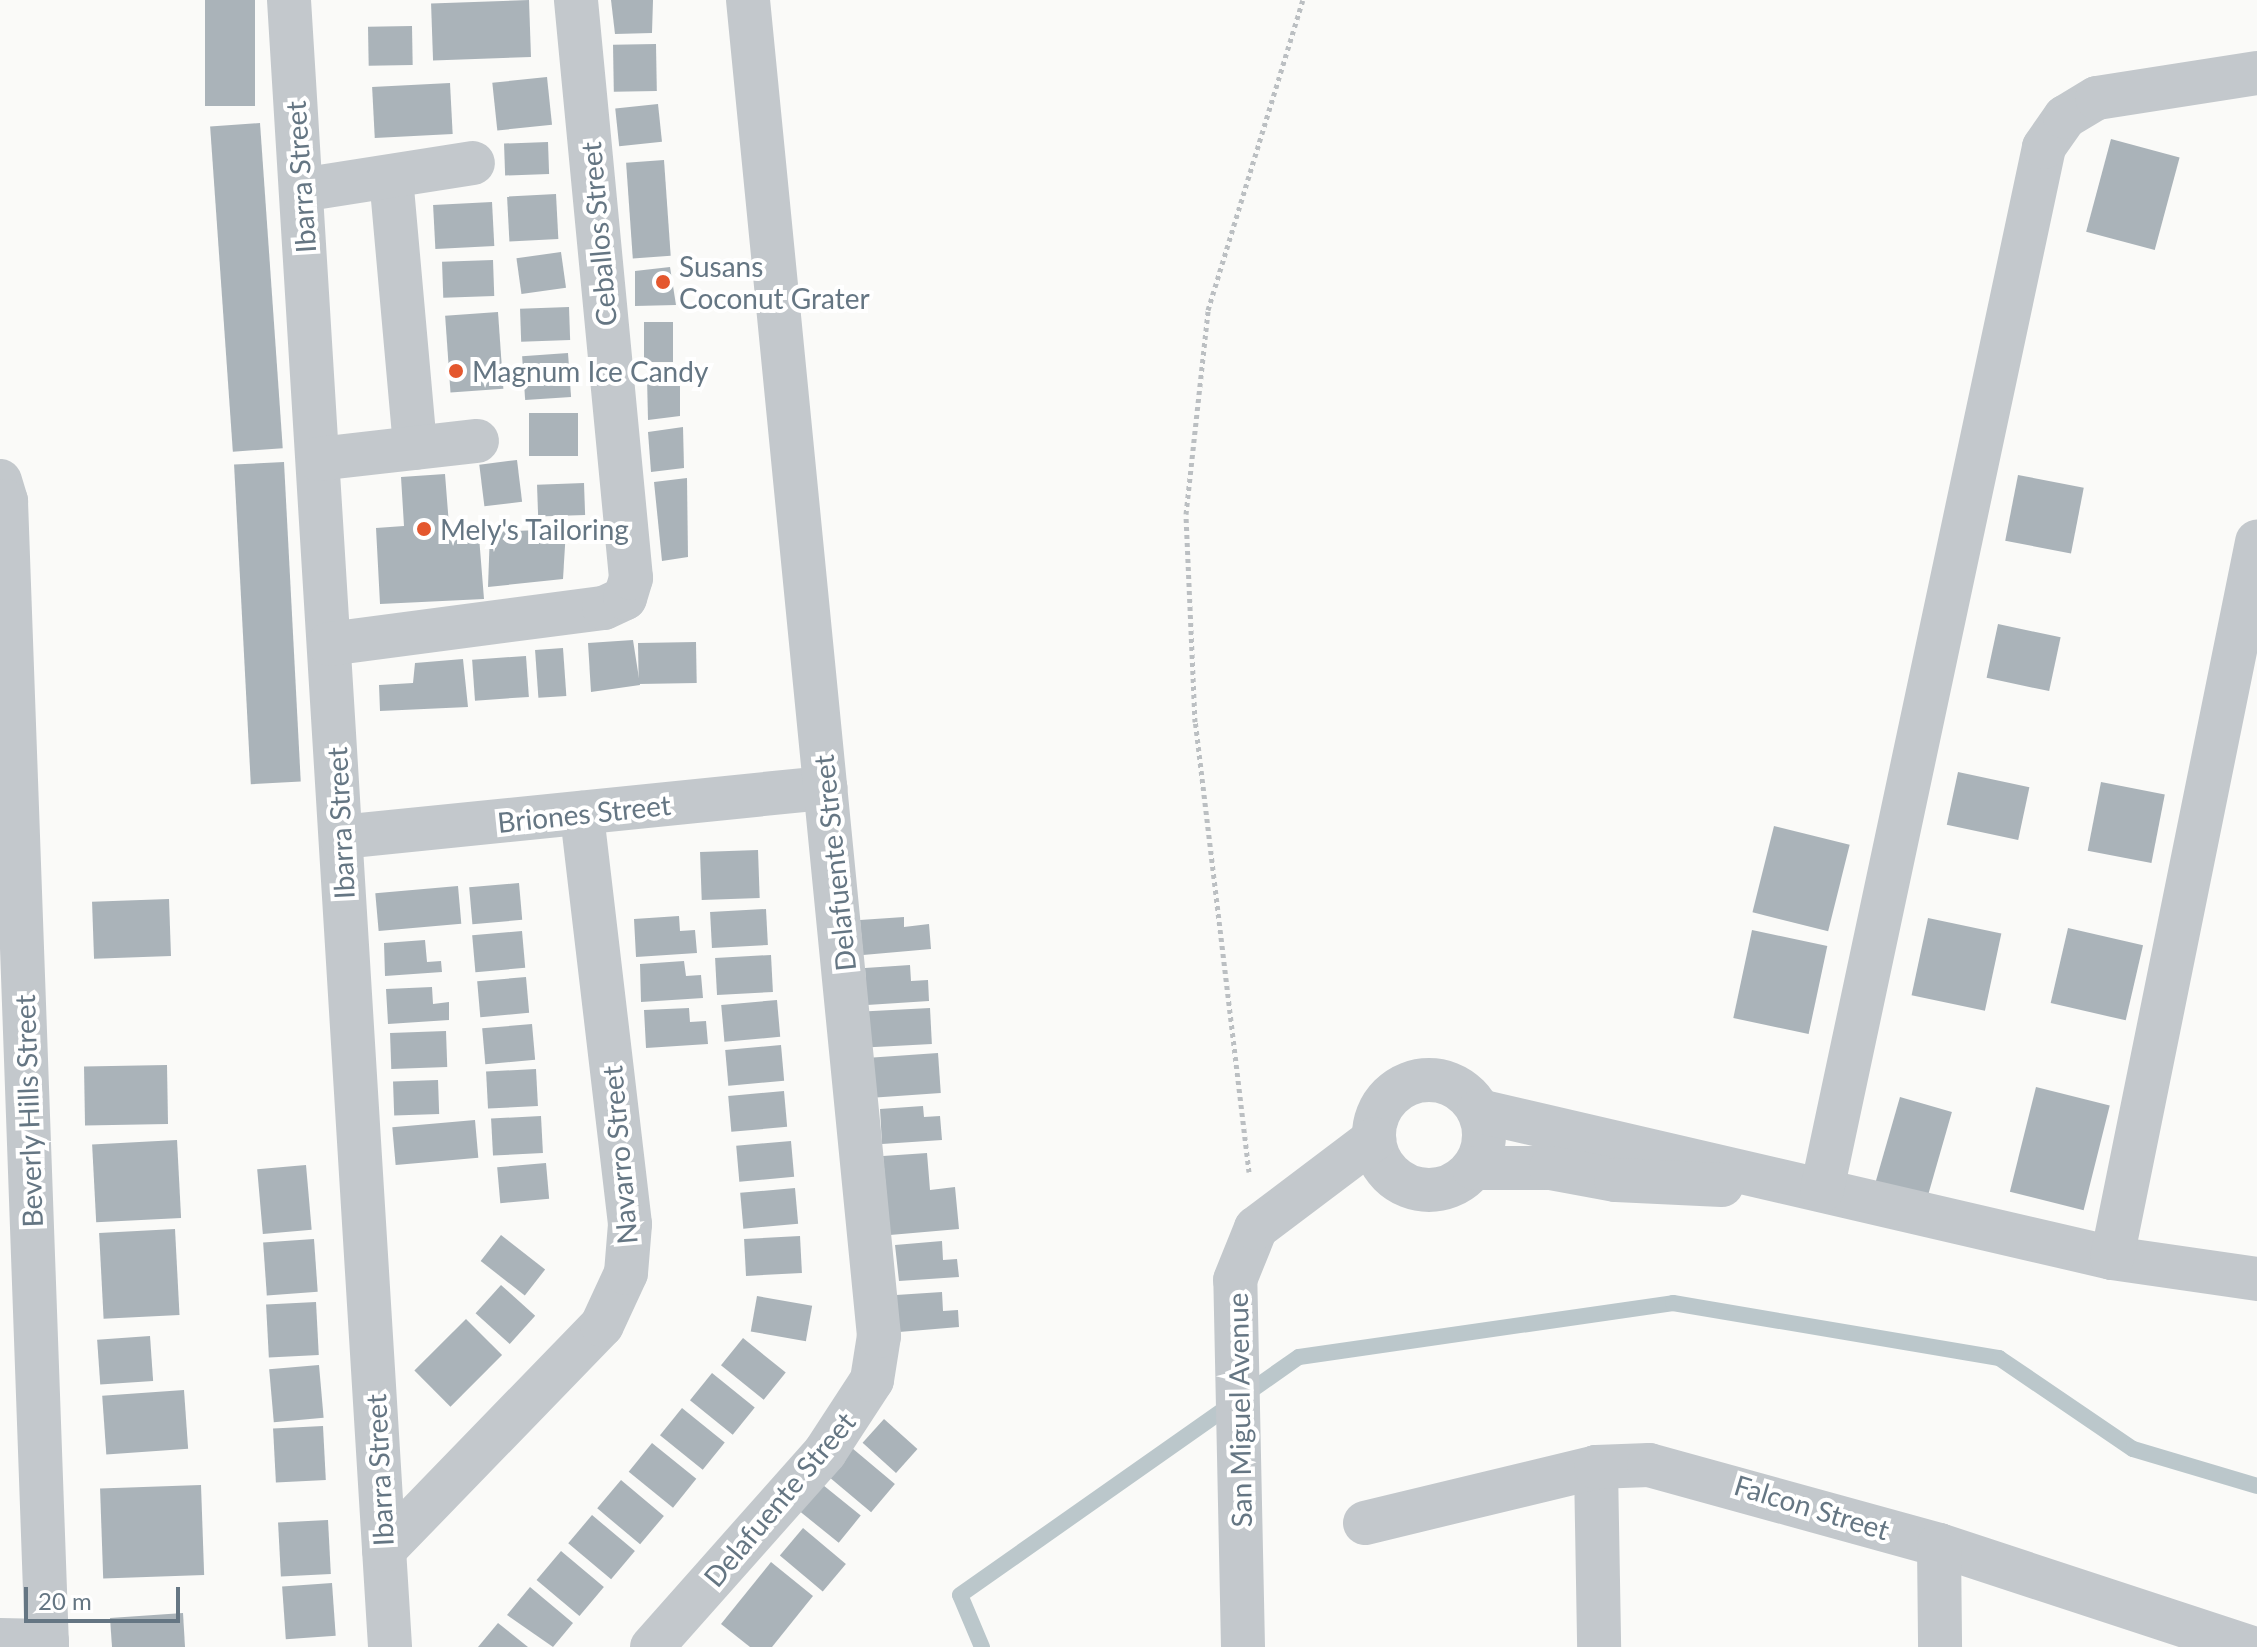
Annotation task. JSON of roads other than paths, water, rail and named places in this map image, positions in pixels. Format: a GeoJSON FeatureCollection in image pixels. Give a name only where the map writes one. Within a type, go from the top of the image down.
{"type":"FeatureCollection","features":[{"type":"Feature","properties":{"kind":"street","name":"Ibarra Street"},"geometry":{"type":"LineString","coordinates":[[289,0],[390,1647]]}},
{"type":"Feature","properties":{"kind":"street","name":"Ceballos Street"},"geometry":{"type":"LineString","coordinates":[[329,644],[604,608],[625,598],[631,578],[576,0]]}},
{"type":"Feature","properties":{"kind":"street","name":"Delafuente Street"},"geometry":{"type":"LineString","coordinates":[[652,1647],[825,1452],[872,1380],[878,1287],[748,0]]}},
{"type":"Feature","properties":{"kind":"street"},"geometry":{"type":"LineString","coordinates":[[1822,1190],[2044,147],[2065,117],[2097,98],[2257,73]]}},
{"type":"Feature","properties":{"kind":"street"},"geometry":{"type":"LineString","coordinates":[[301,190],[473,163]]}},
{"type":"Feature","properties":{"kind":"street"},"geometry":{"type":"LineString","coordinates":[[391,177],[415,448]]}},
{"type":"Feature","properties":{"kind":"street"},"geometry":{"type":"LineString","coordinates":[[318,459],[477,441]]}},
{"type":"Feature","properties":{"kind":"street","name":"Beverly Hills Street"},"geometry":{"type":"LineString","coordinates":[[0,481],[6,501],[47,1644]]}},
{"type":"Feature","properties":{"kind":"street"},"geometry":{"type":"LineString","coordinates":[[2112,1258],[2257,542]]}},
{"type":"Feature","properties":{"kind":"street","name":"Briones Street"},"geometry":{"type":"LineString","coordinates":[[341,837],[826,788]]}},
{"type":"Feature","properties":{"kind":"street","name":"Navarro Street"},"geometry":{"type":"LineString","coordinates":[[384,1550],[602,1325],[626,1273],[630,1224],[582,813]]}},
{"type":"Feature","properties":{"kind":"street"},"geometry":{"type":"LineString","coordinates":[[1415,1081],[1452,1084],[1479,1111],[1485,1131],[1474,1168],[1460,1182],[1423,1191],[1389,1174],[1374,1139],[1384,1102],[1415,1081]]}},
{"type":"Feature","properties":{"kind":"street"},"geometry":{"type":"LineString","coordinates":[[1479,1111],[2112,1258],[2257,1279]]}},
{"type":"Feature","properties":{"kind":"street","name":"San Miguel Avenue"},"geometry":{"type":"LineString","coordinates":[[1243,1647],[1241,1438],[1235,1280],[1256,1228],[1374,1139]]}},
{"type":"Feature","properties":{"kind":"street"},"geometry":{"type":"LineString","coordinates":[[1474,1168],[1551,1168],[1616,1180],[1822,1190]]}},
{"type":"Feature","properties":{"kind":"street"},"geometry":{"type":"LineString","coordinates":[[2112,1258],[2257,1309]]}},
{"type":"Feature","properties":{"kind":"street","name":"Falcon Street"},"geometry":{"type":"LineString","coordinates":[[1365,1523],[1596,1467],[1649,1465],[1712,1477],[1939,1545],[2250,1647]]}},
{"type":"Feature","properties":{"kind":"street"},"geometry":{"type":"LineString","coordinates":[[1596,1467],[1599,1647]]}},
{"type":"Feature","properties":{"kind":"street"},"geometry":{"type":"LineString","coordinates":[[1939,1545],[1940,1647]]}},
{"type":"Feature","properties":{"kind":"street"},"geometry":{"type":"LineString","coordinates":[[0,1640],[47,1644]]}},
{"type":"Feature","properties":{"kind":"waterway"},"geometry":{"type":"LineString","coordinates":[[982,1647],[960,1595],[1299,1357],[1673,1303],[1999,1358],[2133,1449],[2257,1486]]}},
{"type":"Feature","properties":{"kind":"place","name":"Susans Coconut Grater"},"geometry":{"type":"Point","coordinates":[663,282]}},
{"type":"Feature","properties":{"kind":"place","name":"Magnum Ice Candy"},"geometry":{"type":"Point","coordinates":[456,371]}},
{"type":"Feature","properties":{"kind":"place","name":"Mely's Tailoring"},"geometry":{"type":"Point","coordinates":[424,529]}}]}
